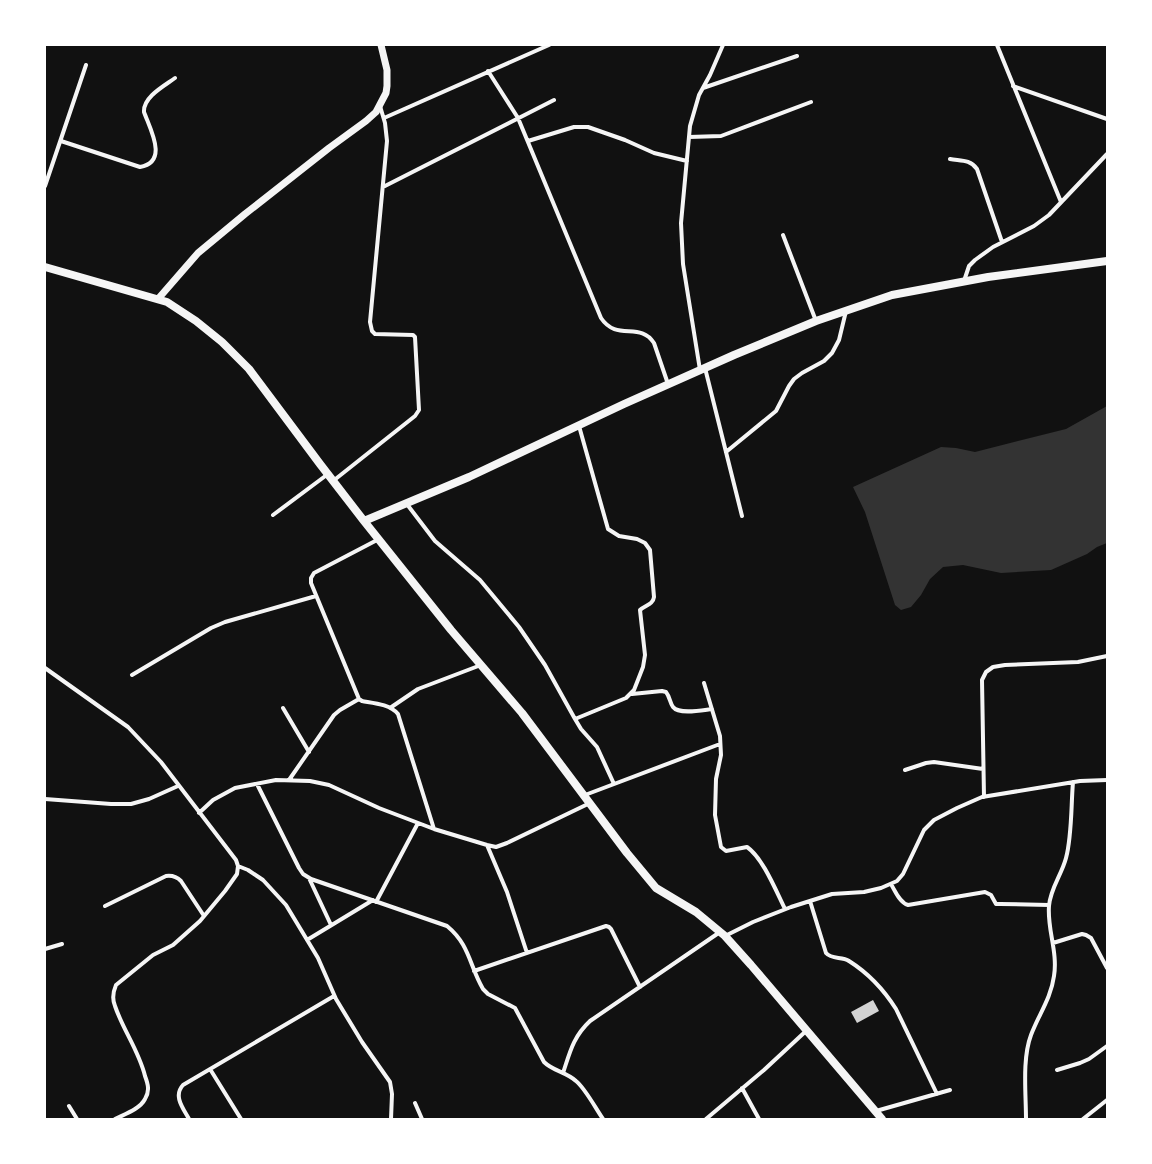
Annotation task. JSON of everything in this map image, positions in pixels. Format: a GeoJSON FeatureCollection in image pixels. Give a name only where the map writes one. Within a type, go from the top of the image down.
{"type":"FeatureCollection","features":[{"type":"Feature","properties":{"kind":"main road"},"geometry":{"type":"LineString","coordinates":[[364,521],[469,477],[668,384],[816,321],[892,295],[988,277],[1107,261]]}},
{"type":"Feature","properties":{"kind":"main road"},"geometry":{"type":"LineString","coordinates":[[45,267],[167,302],[196,321],[222,342],[249,368],[333,481],[402,570],[522,713],[627,853],[656,888],[696,912],[722,934],[751,965],[882,1119]]}},
{"type":"Feature","properties":{"kind":"street"},"geometry":{"type":"LineString","coordinates":[[158,299],[198,253],[245,214],[376,112],[386,93],[387,86],[387,70],[381,45]]}},
{"type":"Feature","properties":{"kind":"street"},"geometry":{"type":"LineString","coordinates":[[384,118],[549,45]]}},
{"type":"Feature","properties":{"kind":"street"},"geometry":{"type":"LineString","coordinates":[[723,45],[710,75],[699,94],[690,126],[681,223],[683,264],[702,369],[726,452],[742,516]]}},
{"type":"Feature","properties":{"kind":"street"},"geometry":{"type":"LineString","coordinates":[[996,45],[1061,202]]}},
{"type":"Feature","properties":{"kind":"street"},"geometry":{"type":"LineString","coordinates":[[702,88],[797,56]]}},
{"type":"Feature","properties":{"kind":"street"},"geometry":{"type":"LineString","coordinates":[[45,186],[86,65]]}},
{"type":"Feature","properties":{"kind":"street"},"geometry":{"type":"LineString","coordinates":[[488,71],[518,118],[601,318],[610,328],[623,331],[642,332],[651,337],[668,384]]}},
{"type":"Feature","properties":{"kind":"street"},"geometry":{"type":"LineString","coordinates":[[61,141],[140,167],[145,166],[154,158],[156,148],[144,112],[144,107],[152,96],[174,78]]}},
{"type":"Feature","properties":{"kind":"street"},"geometry":{"type":"LineString","coordinates":[[1013,86],[1107,119]]}},
{"type":"Feature","properties":{"kind":"street"},"geometry":{"type":"LineString","coordinates":[[382,187],[554,100]]}},
{"type":"Feature","properties":{"kind":"street"},"geometry":{"type":"LineString","coordinates":[[689,137],[721,136],[811,102]]}},
{"type":"Feature","properties":{"kind":"street"},"geometry":{"type":"LineString","coordinates":[[333,481],[415,416],[419,410],[415,337],[413,335],[376,334],[372,331],[370,322],[387,141],[384,118],[380,106]]}},
{"type":"Feature","properties":{"kind":"street"},"geometry":{"type":"LineString","coordinates":[[528,141],[574,127],[584,126],[625,140],[654,153],[687,161]]}},
{"type":"Feature","properties":{"kind":"street"},"geometry":{"type":"LineString","coordinates":[[964,281],[969,266],[972,263],[993,247],[1034,226],[1049,215],[1107,154]]}},
{"type":"Feature","properties":{"kind":"street"},"geometry":{"type":"LineString","coordinates":[[950,160],[969,161],[977,168],[1002,242]]}},
{"type":"Feature","properties":{"kind":"street"},"geometry":{"type":"LineString","coordinates":[[783,235],[816,321]]}},
{"type":"Feature","properties":{"kind":"street"},"geometry":{"type":"LineString","coordinates":[[726,452],[776,411],[794,379],[824,361],[832,353],[839,340],[846,311]]}},
{"type":"Feature","properties":{"kind":"street"},"geometry":{"type":"LineString","coordinates":[[579,425],[608,529],[619,536],[638,539],[645,543],[650,550],[654,597],[651,603],[642,607],[640,610],[645,655],[643,667],[632,694]]}},
{"type":"Feature","properties":{"kind":"street"},"geometry":{"type":"LineString","coordinates":[[273,515],[328,474]]}},
{"type":"Feature","properties":{"kind":"street"},"geometry":{"type":"LineString","coordinates":[[406,503],[435,541],[480,580],[519,627],[545,665],[574,720],[594,742],[614,784]]}},
{"type":"Feature","properties":{"kind":"street"},"geometry":{"type":"LineString","coordinates":[[379,539],[314,573],[311,578],[311,583],[359,699],[390,708],[395,710],[398,714],[434,830]]}},
{"type":"Feature","properties":{"kind":"street"},"geometry":{"type":"LineString","coordinates":[[132,675],[211,628],[225,622],[316,596]]}},
{"type":"Feature","properties":{"kind":"street"},"geometry":{"type":"LineString","coordinates":[[984,797],[982,680],[986,672],[993,667],[1005,665],[1078,662],[1107,656]]}},
{"type":"Feature","properties":{"kind":"street"},"geometry":{"type":"LineString","coordinates":[[390,708],[418,690],[481,665]]}},
{"type":"Feature","properties":{"kind":"street"},"geometry":{"type":"LineString","coordinates":[[45,668],[128,727],[161,762],[199,814],[236,860],[238,866],[237,874],[204,916],[173,945],[153,956],[116,986],[113,993],[114,1005],[142,1063],[149,1092],[140,1106],[115,1119]]}},
{"type":"Feature","properties":{"kind":"street"},"geometry":{"type":"LineString","coordinates":[[704,683],[720,736],[721,755],[716,779],[715,816],[722,847],[726,851],[747,847],[752,850],[759,858],[785,909]]}},
{"type":"Feature","properties":{"kind":"street"},"geometry":{"type":"LineString","coordinates":[[574,720],[632,694],[662,691],[666,692],[676,710],[682,712],[712,709]]}},
{"type":"Feature","properties":{"kind":"street"},"geometry":{"type":"LineString","coordinates":[[289,780],[334,715],[359,699]]}},
{"type":"Feature","properties":{"kind":"street"},"geometry":{"type":"LineString","coordinates":[[283,708],[309,752]]}},
{"type":"Feature","properties":{"kind":"street"},"geometry":{"type":"LineString","coordinates":[[584,795],[720,744]]}},
{"type":"Feature","properties":{"kind":"street"},"geometry":{"type":"LineString","coordinates":[[905,770],[934,762],[983,769]]}},
{"type":"Feature","properties":{"kind":"street"},"geometry":{"type":"LineString","coordinates":[[199,814],[213,800],[235,788],[276,780],[310,781],[329,785],[379,808],[434,830],[496,847],[591,803]]}},
{"type":"Feature","properties":{"kind":"street"},"geometry":{"type":"LineString","coordinates":[[563,1073],[575,1038],[590,1021],[722,934],[785,909],[832,894],[864,892],[881,888],[897,881],[903,874],[924,830],[934,820],[957,808],[984,797],[1073,782],[1107,780]]}},
{"type":"Feature","properties":{"kind":"street"},"geometry":{"type":"LineString","coordinates":[[1026,1119],[1027,1047],[1050,994],[1054,974],[1054,956],[1049,904],[1066,858],[1073,782]]}},
{"type":"Feature","properties":{"kind":"street"},"geometry":{"type":"LineString","coordinates":[[257,784],[298,868],[309,878],[331,925]]}},
{"type":"Feature","properties":{"kind":"street"},"geometry":{"type":"LineString","coordinates":[[45,799],[111,804],[132,804],[149,799],[178,786]]}},
{"type":"Feature","properties":{"kind":"street"},"geometry":{"type":"LineString","coordinates":[[307,940],[375,901],[418,824]]}},
{"type":"Feature","properties":{"kind":"street"},"geometry":{"type":"LineString","coordinates":[[487,845],[507,892],[527,953]]}},
{"type":"Feature","properties":{"kind":"street"},"geometry":{"type":"LineString","coordinates":[[238,866],[248,870],[263,880],[286,905],[318,958],[334,996],[362,1042],[390,1082],[392,1094],[391,1119]]}},
{"type":"Feature","properties":{"kind":"street"},"geometry":{"type":"LineString","coordinates":[[105,906],[166,876],[172,875],[178,877],[182,881],[204,916]]}},
{"type":"Feature","properties":{"kind":"street"},"geometry":{"type":"LineString","coordinates":[[309,878],[447,926],[457,934],[464,944],[482,989],[488,994],[515,1008],[544,1062],[549,1067],[563,1073],[577,1082],[603,1119]]}},
{"type":"Feature","properties":{"kind":"street"},"geometry":{"type":"LineString","coordinates":[[891,884],[901,901],[908,905],[985,892],[991,895],[996,904],[1049,904]]}},
{"type":"Feature","properties":{"kind":"street"},"geometry":{"type":"LineString","coordinates":[[810,901],[826,953],[828,956],[849,960],[878,984],[888,996],[896,1009],[937,1094]]}},
{"type":"Feature","properties":{"kind":"street"},"geometry":{"type":"LineString","coordinates":[[474,971],[606,926],[611,929],[640,987]]}},
{"type":"Feature","properties":{"kind":"street"},"geometry":{"type":"LineString","coordinates":[[1053,943],[1086,934],[1090,938],[1107,968]]}},
{"type":"Feature","properties":{"kind":"street"},"geometry":{"type":"LineString","coordinates":[[45,949],[62,944]]}},
{"type":"Feature","properties":{"kind":"street"},"geometry":{"type":"LineString","coordinates":[[189,1119],[178,1096],[180,1089],[184,1085],[334,996]]}},
{"type":"Feature","properties":{"kind":"street"},"geometry":{"type":"LineString","coordinates":[[706,1119],[806,1031]]}},
{"type":"Feature","properties":{"kind":"street"},"geometry":{"type":"LineString","coordinates":[[1057,1070],[1089,1059],[1107,1046]]}},
{"type":"Feature","properties":{"kind":"street"},"geometry":{"type":"LineString","coordinates":[[210,1069],[241,1119]]}},
{"type":"Feature","properties":{"kind":"street"},"geometry":{"type":"LineString","coordinates":[[742,1088],[759,1119]]}},
{"type":"Feature","properties":{"kind":"street"},"geometry":{"type":"LineString","coordinates":[[875,1111],[950,1090]]}},
{"type":"Feature","properties":{"kind":"street"},"geometry":{"type":"LineString","coordinates":[[1083,1119],[1107,1100]]}},
{"type":"Feature","properties":{"kind":"street"},"geometry":{"type":"LineString","coordinates":[[415,1103],[422,1119]]}},
{"type":"Feature","properties":{"kind":"street"},"geometry":{"type":"LineString","coordinates":[[69,1106],[77,1119]]}},
{"type":"Feature","properties":{"kind":"shaded area"},"geometry":{"type":"Polygon","coordinates":[[[1107,406],[1107,543],[1097,547],[1087,554],[1051,570],[1001,573],[963,565],[943,567],[930,579],[921,595],[911,607],[901,610],[895,605],[865,512],[853,487],[941,447],[975,452],[1066,429],[1107,406]]]}},
{"type":"Feature","properties":{"kind":"building"},"geometry":{"type":"Polygon","coordinates":[[[873,1000],[879,1011],[857,1023],[851,1012],[873,1000]]]}}]}
